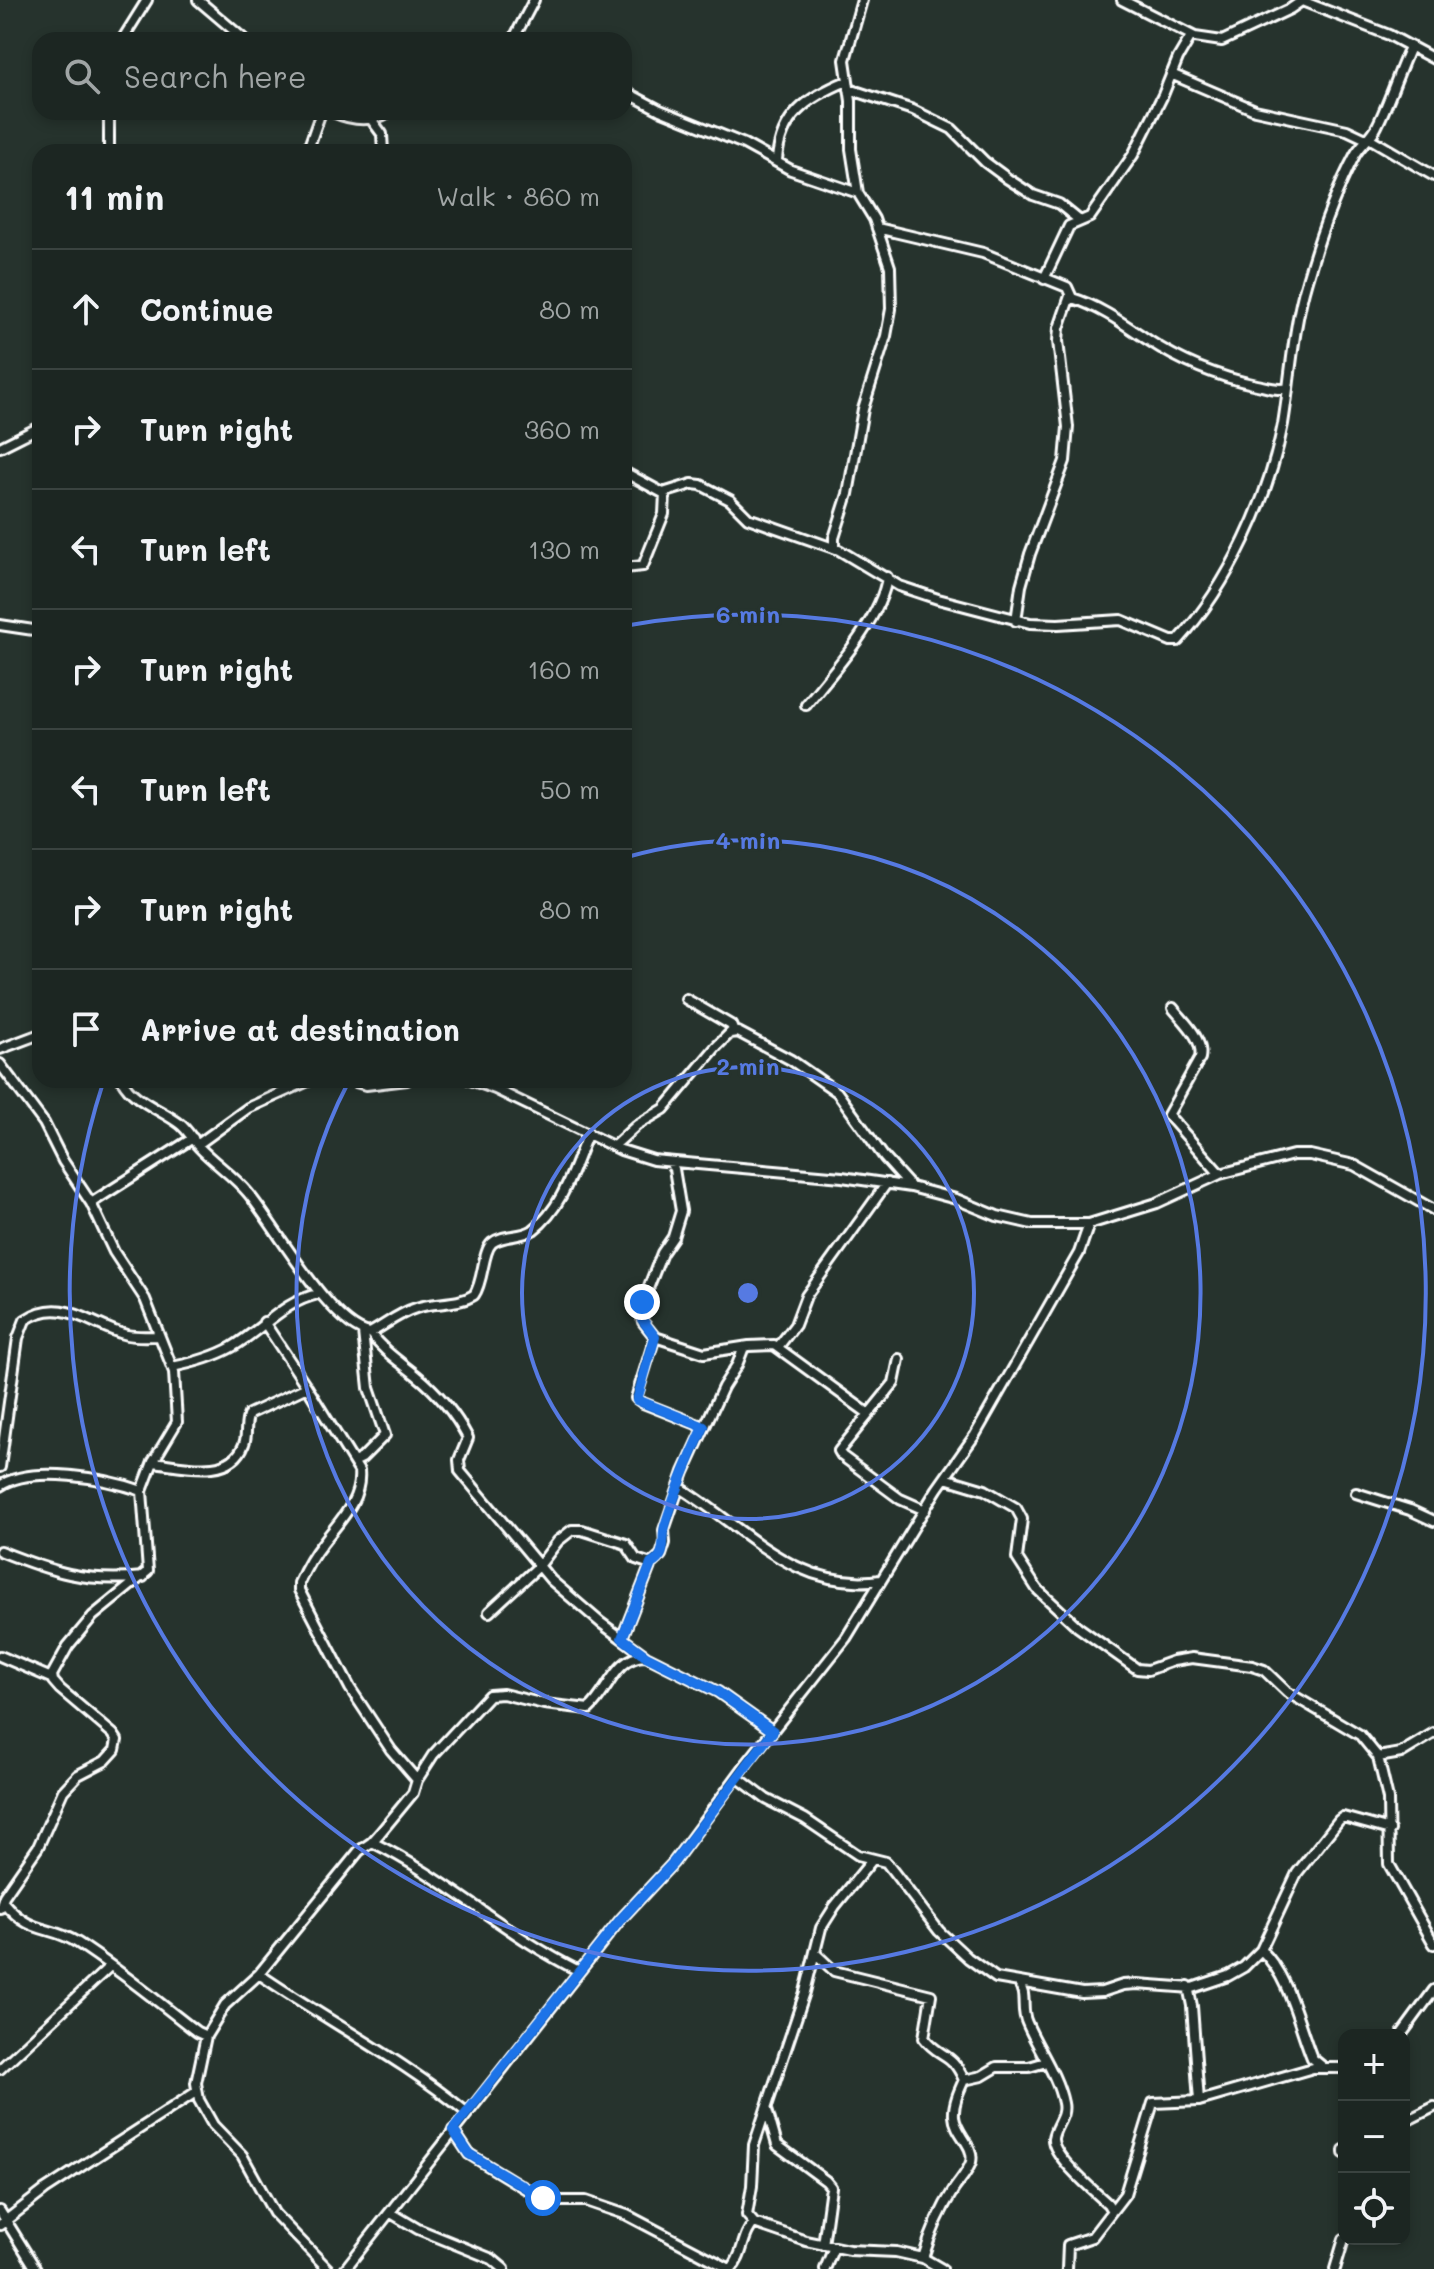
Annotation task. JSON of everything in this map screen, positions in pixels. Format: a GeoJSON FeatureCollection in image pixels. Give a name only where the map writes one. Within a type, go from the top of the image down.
{"type":"FeatureCollection","features":[{"type":"Feature","properties":{"kind":"street"},"geometry":{"type":"LineString","coordinates":[[127,32],[147,0]]}},
{"type":"Feature","properties":{"kind":"street"},"geometry":{"type":"LineString","coordinates":[[198,0],[236,32]]}},
{"type":"Feature","properties":{"kind":"street"},"geometry":{"type":"LineString","coordinates":[[517,32],[534,0]]}},
{"type":"Feature","properties":{"kind":"street"},"geometry":{"type":"LineString","coordinates":[[834,548],[834,538],[848,494],[863,409],[890,322],[890,267],[877,228],[858,193],[851,149],[845,60],[862,0]]}},
{"type":"Feature","properties":{"kind":"street"},"geometry":{"type":"LineString","coordinates":[[1122,0],[1191,36],[1222,41],[1302,1],[1389,35],[1434,59]]}},
{"type":"Feature","properties":{"kind":"street"},"geometry":{"type":"LineString","coordinates":[[1044,279],[1069,226],[1090,217],[1133,155],[1191,36]]}},
{"type":"Feature","properties":{"kind":"street"},"geometry":{"type":"LineString","coordinates":[[632,476],[665,493],[692,484],[701,485],[730,500],[748,518],[834,548],[899,586],[938,599],[1016,621],[1058,624],[1118,619],[1171,641],[1178,641],[1195,624],[1257,510],[1274,464],[1288,388],[1292,342],[1308,275],[1335,196],[1359,149],[1380,119],[1410,47]]}},
{"type":"Feature","properties":{"kind":"street"},"geometry":{"type":"LineString","coordinates":[[1171,74],[1246,107],[1369,138],[1434,176]]}},
{"type":"Feature","properties":{"kind":"street"},"geometry":{"type":"LineString","coordinates":[[777,160],[780,136],[793,117],[816,96],[848,85],[952,129],[985,162],[1008,179],[1033,195],[1059,204],[1080,221]]}},
{"type":"Feature","properties":{"kind":"street"},"geometry":{"type":"LineString","coordinates":[[632,95],[777,160],[805,176],[858,193]]}},
{"type":"Feature","properties":{"kind":"street"},"geometry":{"type":"LineString","coordinates":[[109,120],[109,144]]}},
{"type":"Feature","properties":{"kind":"street"},"geometry":{"type":"LineString","coordinates":[[310,144],[318,120]]}},
{"type":"Feature","properties":{"kind":"street"},"geometry":{"type":"LineString","coordinates":[[372,120],[382,134],[383,144]]}},
{"type":"Feature","properties":{"kind":"street"},"geometry":{"type":"LineString","coordinates":[[877,228],[983,253],[1068,287],[1070,296],[1058,341],[1068,427],[1065,461],[1030,554],[1016,621]]}},
{"type":"Feature","properties":{"kind":"street"},"geometry":{"type":"LineString","coordinates":[[1070,296],[1105,312],[1198,367],[1247,383],[1280,390],[1288,388]]}},
{"type":"Feature","properties":{"kind":"street"},"geometry":{"type":"LineString","coordinates":[[0,447],[32,431]]}},
{"type":"Feature","properties":{"kind":"street"},"geometry":{"type":"LineString","coordinates":[[632,567],[643,566],[664,514],[665,493]]}},
{"type":"Feature","properties":{"kind":"street"},"geometry":{"type":"LineString","coordinates":[[806,705],[843,660],[882,597],[887,577]]}},
{"type":"Feature","properties":{"kind":"street"},"geometry":{"type":"LineString","coordinates":[[0,625],[32,630]]}},
{"type":"Feature","properties":{"kind":"street"},"geometry":{"type":"LineString","coordinates":[[686,999],[731,1025],[734,1032],[767,1046],[837,1092],[884,1157],[911,1187]]}},
{"type":"Feature","properties":{"kind":"street"},"geometry":{"type":"LineString","coordinates":[[1173,1008],[1202,1049],[1168,1115],[1220,1174]]}},
{"type":"Feature","properties":{"kind":"street"},"geometry":{"type":"LineString","coordinates":[[614,1146],[637,1125],[664,1109],[716,1047],[734,1032]]}},
{"type":"Feature","properties":{"kind":"street"},"geometry":{"type":"LineString","coordinates":[[0,1049],[32,1037]]}},
{"type":"Feature","properties":{"kind":"street"},"geometry":{"type":"LineString","coordinates":[[0,1064],[44,1123],[63,1161],[91,1203],[114,1252],[145,1299],[175,1378],[177,1422],[153,1462],[142,1491],[148,1568],[143,1577],[88,1622],[58,1661],[51,1678]]}},
{"type":"Feature","properties":{"kind":"street"},"geometry":{"type":"LineString","coordinates":[[128,1088],[132,1094],[183,1126],[195,1142],[246,1190],[277,1230],[318,1294],[353,1328],[366,1332],[386,1353],[424,1382],[468,1438],[459,1460],[460,1471],[567,1595],[646,1656],[718,1692],[773,1731]]}},
{"type":"Feature","properties":{"kind":"street"},"geometry":{"type":"LineString","coordinates":[[91,1203],[248,1108],[292,1088]]}},
{"type":"Feature","properties":{"kind":"street"},"geometry":{"type":"LineString","coordinates":[[500,1088],[636,1155],[670,1162],[812,1174],[911,1187],[948,1196],[1020,1222],[1089,1224],[1157,1203],[1220,1174],[1276,1159],[1310,1155],[1354,1165],[1434,1210]]}},
{"type":"Feature","properties":{"kind":"street"},"geometry":{"type":"LineString","coordinates":[[366,1332],[411,1309],[428,1304],[447,1304],[474,1295],[481,1281],[489,1245],[531,1231],[548,1215],[557,1203],[588,1133]]}},
{"type":"Feature","properties":{"kind":"street"},"geometry":{"type":"LineString","coordinates":[[670,1162],[681,1211],[673,1237],[662,1253],[640,1309],[643,1322],[655,1337],[698,1352],[771,1345],[778,1347],[869,1414]]}},
{"type":"Feature","properties":{"kind":"street"},"geometry":{"type":"LineString","coordinates":[[778,1347],[795,1325],[806,1296],[887,1183]]}},
{"type":"Feature","properties":{"kind":"street"},"geometry":{"type":"LineString","coordinates":[[345,2269],[620,1920],[673,1863],[854,1627],[945,1478],[975,1435],[1079,1253],[1089,1224]]}},
{"type":"Feature","properties":{"kind":"street"},"geometry":{"type":"LineString","coordinates":[[172,1367],[232,1347],[297,1300],[318,1294]]}},
{"type":"Feature","properties":{"kind":"street"},"geometry":{"type":"LineString","coordinates":[[0,1467],[18,1338],[25,1320],[45,1311],[61,1309],[130,1336],[159,1336]]}},
{"type":"Feature","properties":{"kind":"street"},"geometry":{"type":"LineString","coordinates":[[264,1322],[354,1462],[360,1481],[355,1499],[319,1547],[298,1586],[350,1688],[391,1750],[417,1780]]}},
{"type":"Feature","properties":{"kind":"street"},"geometry":{"type":"LineString","coordinates":[[354,1462],[385,1435],[369,1388],[366,1332]]}},
{"type":"Feature","properties":{"kind":"street"},"geometry":{"type":"LineString","coordinates":[[655,1337],[637,1400],[704,1427]]}},
{"type":"Feature","properties":{"kind":"street"},"geometry":{"type":"LineString","coordinates":[[622,1638],[651,1564],[661,1555],[665,1543],[664,1530],[704,1427],[744,1347]]}},
{"type":"Feature","properties":{"kind":"street"},"geometry":{"type":"LineString","coordinates":[[899,1359],[894,1383],[846,1440],[840,1454],[900,1499],[925,1510]]}},
{"type":"Feature","properties":{"kind":"street"},"geometry":{"type":"LineString","coordinates":[[153,1462],[206,1467],[227,1464],[244,1446],[249,1414],[307,1387]]}},
{"type":"Feature","properties":{"kind":"street"},"geometry":{"type":"LineString","coordinates":[[0,1486],[9,1480],[24,1477],[68,1475],[97,1478],[142,1491]]}},
{"type":"Feature","properties":{"kind":"street"},"geometry":{"type":"LineString","coordinates":[[945,1478],[985,1490],[1016,1508],[1022,1519],[1017,1558],[1037,1589],[1078,1627],[1137,1669],[1148,1670],[1192,1658],[1252,1666],[1264,1670],[1287,1692],[1360,1735],[1378,1757],[1388,1799],[1389,1864],[1434,1944]]}},
{"type":"Feature","properties":{"kind":"street"},"geometry":{"type":"LineString","coordinates":[[679,1487],[760,1546],[810,1575],[860,1583],[881,1580]]}},
{"type":"Feature","properties":{"kind":"street"},"geometry":{"type":"LineString","coordinates":[[1356,1493],[1434,1521]]}},
{"type":"Feature","properties":{"kind":"street"},"geometry":{"type":"LineString","coordinates":[[489,1612],[539,1566],[563,1535],[572,1530],[582,1530],[626,1544],[636,1559],[651,1564]]}},
{"type":"Feature","properties":{"kind":"street"},"geometry":{"type":"LineString","coordinates":[[0,1551],[86,1579],[143,1577]]}},
{"type":"Feature","properties":{"kind":"street"},"geometry":{"type":"LineString","coordinates":[[0,1656],[51,1678],[113,1734],[117,1745],[105,1761],[83,1771],[63,1791],[38,1847],[4,1896],[2,1906],[33,1928],[71,1939],[206,2036]]}},
{"type":"Feature","properties":{"kind":"street"},"geometry":{"type":"LineString","coordinates":[[328,2269],[274,2213],[242,2155],[213,2125],[196,2092],[206,2036],[225,2005],[259,1974],[355,1855],[372,1842],[413,1793],[417,1780],[433,1755],[489,1695],[503,1694],[544,1704],[589,1709],[623,1663],[633,1657],[646,1656]]}},
{"type":"Feature","properties":{"kind":"street"},"geometry":{"type":"LineString","coordinates":[[1378,1757],[1401,1753],[1434,1733]]}},
{"type":"Feature","properties":{"kind":"street"},"geometry":{"type":"LineString","coordinates":[[737,1777],[758,1794],[805,1819],[830,1839],[858,1855],[890,1865],[939,1931],[996,1978],[1082,1993],[1102,1992],[1123,1985],[1192,1988],[1228,1976],[1244,1967],[1261,1950],[1297,1873],[1339,1820],[1343,1817],[1390,1830]]}},
{"type":"Feature","properties":{"kind":"street"},"geometry":{"type":"LineString","coordinates":[[372,1842],[404,1858],[533,1947],[579,1971]]}},
{"type":"Feature","properties":{"kind":"street"},"geometry":{"type":"LineString","coordinates":[[873,1859],[825,1920],[752,2154],[752,2186],[746,2212],[754,2223],[823,2245],[896,2252],[923,2258],[942,2269]]}},
{"type":"Feature","properties":{"kind":"street"},"geometry":{"type":"LineString","coordinates":[[1261,1950],[1278,1972],[1312,2058],[1323,2067]]}},
{"type":"Feature","properties":{"kind":"street"},"geometry":{"type":"LineString","coordinates":[[816,1954],[834,1971],[931,1995],[924,2038],[953,2059],[964,2080],[956,2100],[954,2118],[972,2152],[970,2165],[945,2206],[923,2258]]}},
{"type":"Feature","properties":{"kind":"street"},"geometry":{"type":"LineString","coordinates":[[0,2069],[110,1966]]}},
{"type":"Feature","properties":{"kind":"street"},"geometry":{"type":"LineString","coordinates":[[259,1974],[402,2065],[466,2112]]}},
{"type":"Feature","properties":{"kind":"street"},"geometry":{"type":"LineString","coordinates":[[1018,1982],[1024,1991],[1025,2020],[1061,2095],[1064,2109],[1053,2136],[1054,2145],[1112,2211]]}},
{"type":"Feature","properties":{"kind":"street"},"geometry":{"type":"LineString","coordinates":[[1188,1986],[1199,2101]]}},
{"type":"Feature","properties":{"kind":"street"},"geometry":{"type":"LineString","coordinates":[[1405,2029],[1434,1990]]}},
{"type":"Feature","properties":{"kind":"street"},"geometry":{"type":"LineString","coordinates":[[964,2080],[982,2076],[997,2067],[1029,2067],[1046,2062]]}},
{"type":"Feature","properties":{"kind":"street"},"geometry":{"type":"LineString","coordinates":[[1067,2269],[1068,2245],[1092,2237],[1125,2194],[1153,2103],[1199,2101],[1323,2067],[1338,2068]]}},
{"type":"Feature","properties":{"kind":"street"},"geometry":{"type":"LineString","coordinates":[[2,2223],[45,2190],[196,2092]]}},
{"type":"Feature","properties":{"kind":"street"},"geometry":{"type":"LineString","coordinates":[[1410,2119],[1434,2107]]}},
{"type":"Feature","properties":{"kind":"street"},"geometry":{"type":"LineString","coordinates":[[767,2109],[777,2145],[831,2187],[823,2245]]}},
{"type":"Feature","properties":{"kind":"street"},"geometry":{"type":"LineString","coordinates":[[453,2130],[469,2154],[533,2193],[556,2201],[586,2201],[627,2215],[731,2269],[737,2263],[745,2234],[754,2223]]}},
{"type":"Feature","properties":{"kind":"street"},"geometry":{"type":"LineString","coordinates":[[0,2211],[2,2223],[36,2269]]}},
{"type":"Feature","properties":{"kind":"street"},"geometry":{"type":"LineString","coordinates":[[391,2213],[418,2229],[492,2259],[504,2269]]}},
{"type":"Feature","properties":{"kind":"street"},"geometry":{"type":"LineString","coordinates":[[1335,2269],[1342,2245]]}},
{"type":"Feature","properties":{"kind":"street"},"geometry":{"type":"LineString","coordinates":[[825,2269],[834,2247]]}},
{"type":"Feature","properties":{"kind":"route"},"geometry":{"type":"LineString","coordinates":[[543,2198],[469,2154],[453,2130],[620,1920],[673,1863],[773,1731],[718,1692],[646,1656],[622,1638],[651,1564],[661,1555],[665,1543],[664,1530],[704,1427],[636,1398],[655,1337],[641,1318],[642,1302]]}}]}
